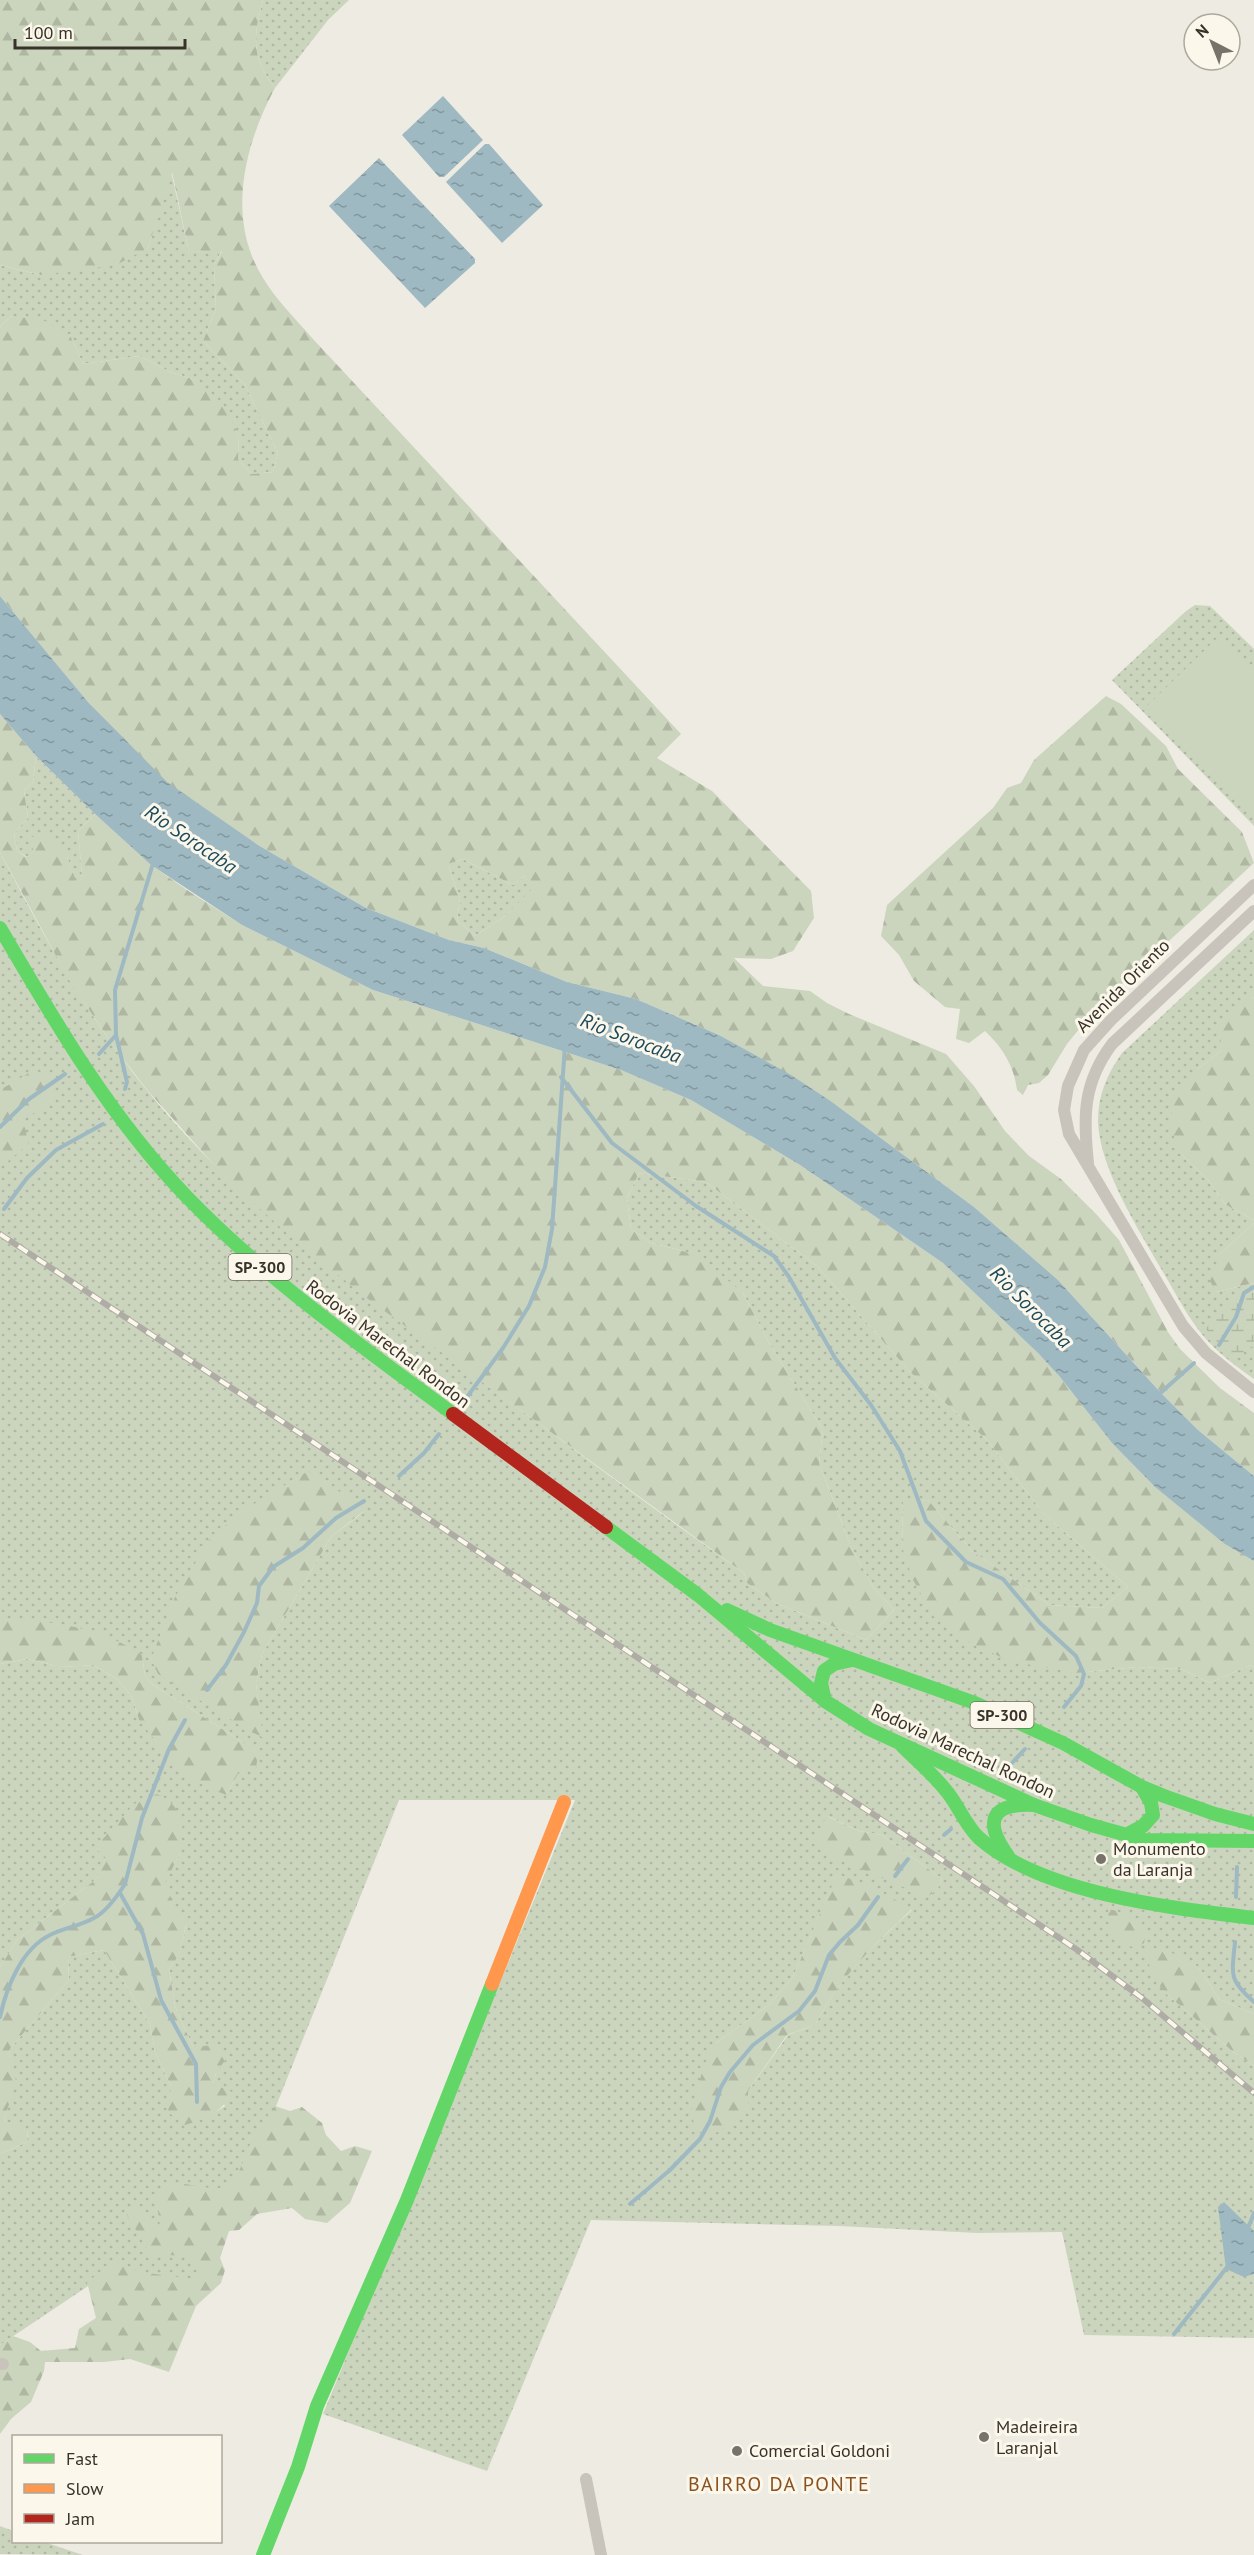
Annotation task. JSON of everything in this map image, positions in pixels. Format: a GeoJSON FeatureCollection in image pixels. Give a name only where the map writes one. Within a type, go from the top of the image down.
{"type":"FeatureCollection","features":[{"type":"Feature","properties":{"kind":"main road","name":"Rodovia Marechal Rondon"},"geometry":{"type":"LineString","coordinates":[[0,928],[62,1035],[118,1116],[177,1186],[232,1243],[310,1310],[698,1595],[825,1701],[869,1729],[1034,1805],[1126,1835],[1170,1842],[1254,1841]]}},
{"type":"Feature","properties":{"kind":"main road","name":"Rodovia Marechal Rondon"},"geometry":{"type":"LineString","coordinates":[[698,1595],[770,1630],[950,1693],[1000,1714],[1063,1743],[1142,1787],[1215,1814],[1254,1824]]}},
{"type":"Feature","properties":{"kind":"main road"},"geometry":{"type":"LineString","coordinates":[[825,1701],[820,1681],[825,1668],[837,1662],[855,1660]]}},
{"type":"Feature","properties":{"kind":"main road"},"geometry":{"type":"LineString","coordinates":[[900,1743],[937,1780],[979,1838],[1011,1860],[1056,1878],[1130,1899],[1254,1918]]}},
{"type":"Feature","properties":{"kind":"main road"},"geometry":{"type":"LineString","coordinates":[[1126,1835],[1143,1826],[1153,1815],[1151,1803],[1142,1787]]}},
{"type":"Feature","properties":{"kind":"main road"},"geometry":{"type":"LineString","coordinates":[[263,2555],[298,2467],[317,2406],[407,2200],[564,1802]]}},
{"type":"Feature","properties":{"kind":"main road"},"geometry":{"type":"LineString","coordinates":[[1011,1860],[994,1832],[995,1817],[1009,1805],[1034,1805]]}},
{"type":"Feature","properties":{"kind":"street","name":"Avenida Oriento"},"geometry":{"type":"LineString","coordinates":[[1254,885],[1104,1027],[1084,1050],[1068,1086],[1065,1122],[1068,1134],[1190,1336],[1216,1362],[1254,1392]]}},
{"type":"Feature","properties":{"kind":"street","name":"Avenida Oriento"},"geometry":{"type":"LineString","coordinates":[[1089,1167],[1085,1123],[1086,1102],[1094,1072],[1101,1059],[1112,1044],[1254,911]]}},
{"type":"Feature","properties":{"kind":"street"},"geometry":{"type":"LineString","coordinates":[[586,2479],[601,2555]]}},
{"type":"Feature","properties":{"kind":"green space"},"geometry":{"type":"Polygon","coordinates":[[[0,0],[263,0],[257,25],[256,46],[262,66],[275,88],[255,133],[248,158],[242,207],[245,231],[252,255],[268,286],[313,339],[681,734],[657,758],[712,791],[811,891],[814,918],[793,951],[771,959],[734,958],[763,986],[810,991],[849,1014],[946,1054],[974,1086],[1005,1131],[1029,1156],[1061,1179],[1119,1240],[1168,1332],[1180,1349],[1220,1388],[1254,1413],[1254,1476],[1198,1430],[1161,1393],[1058,1280],[974,1207],[832,1102],[719,1035],[636,999],[567,982],[484,948],[449,940],[366,908],[258,845],[167,783],[88,702],[0,596],[0,327],[11,316],[45,321],[70,335],[83,364],[140,356],[170,372],[196,380],[222,403],[239,436],[238,459],[251,474],[273,472],[278,453],[245,385],[203,341],[216,309],[214,265],[222,251],[189,252],[172,172],[148,248],[116,265],[41,275],[0,265],[0,0]],[[463,859],[448,864],[460,899],[457,920],[475,936],[504,917],[534,887],[524,876],[513,885],[463,859]]]}},
{"type":"Feature","properties":{"kind":"green space"},"geometry":{"type":"Polygon","coordinates":[[[263,0],[349,0],[328,20],[275,88],[262,66],[256,46],[257,25],[263,0]]]}},
{"type":"Feature","properties":{"kind":"green space"},"geometry":{"type":"Polygon","coordinates":[[[171,171],[189,252],[222,250],[214,265],[216,309],[203,341],[245,385],[278,453],[273,472],[251,474],[238,459],[239,436],[196,380],[170,372],[140,356],[83,364],[70,335],[11,316],[0,327],[0,265],[41,275],[148,248],[171,171]]]}},
{"type":"Feature","properties":{"kind":"green space"},"geometry":{"type":"Polygon","coordinates":[[[1195,605],[1210,606],[1254,649],[1254,826],[1112,680],[1195,605]]]}},
{"type":"Feature","properties":{"kind":"green space"},"geometry":{"type":"Polygon","coordinates":[[[1218,637],[1254,675],[1254,816],[1147,706],[1218,637]]]}},
{"type":"Feature","properties":{"kind":"green space"},"geometry":{"type":"Polygon","coordinates":[[[1106,696],[1121,704],[1166,746],[1178,769],[1242,832],[1254,863],[1098,1006],[1067,1044],[1048,1075],[1039,1083],[1028,1085],[1023,1095],[1017,1090],[1007,1058],[991,1037],[985,1031],[969,1043],[956,1039],[960,1009],[945,1007],[914,981],[899,955],[881,936],[887,905],[993,808],[1007,788],[1021,783],[1034,760],[1106,696]]]}},
{"type":"Feature","properties":{"kind":"green space"},"geometry":{"type":"Polygon","coordinates":[[[0,714],[36,756],[33,782],[24,790],[28,818],[14,833],[17,851],[26,857],[33,851],[31,837],[50,833],[67,857],[78,886],[82,875],[78,831],[95,814],[151,865],[242,925],[373,990],[621,1070],[691,1100],[800,1165],[943,1263],[1038,1353],[1112,1443],[1155,1487],[1225,1543],[1254,1561],[1254,1667],[1250,1665],[1210,1683],[1181,1669],[1137,1667],[1077,1673],[1009,1661],[967,1641],[934,1617],[913,1580],[902,1547],[903,1501],[928,1500],[972,1551],[1050,1605],[1102,1608],[1128,1587],[1044,1514],[986,1439],[910,1372],[818,1267],[706,1182],[639,1173],[627,1198],[631,1229],[651,1243],[683,1251],[705,1261],[743,1293],[769,1343],[823,1430],[819,1463],[851,1547],[873,1587],[894,1610],[866,1640],[776,1603],[747,1583],[744,1573],[364,1296],[290,1236],[225,1177],[148,1091],[114,1047],[69,980],[0,852],[0,714]]]}},
{"type":"Feature","properties":{"kind":"green space"},"geometry":{"type":"Polygon","coordinates":[[[36,756],[95,814],[78,831],[82,875],[78,888],[67,857],[33,851],[27,857],[17,851],[14,833],[28,818],[24,790],[33,782],[36,756]]]}},
{"type":"Feature","properties":{"kind":"green space"},"geometry":{"type":"Polygon","coordinates":[[[0,852],[50,944],[104,1033],[146,1089],[222,1172],[305,1247],[349,1282],[744,1573],[747,1583],[776,1603],[866,1640],[894,1610],[873,1587],[851,1547],[819,1463],[823,1430],[769,1343],[743,1293],[683,1251],[651,1243],[631,1229],[627,1198],[639,1173],[706,1182],[818,1267],[910,1372],[986,1439],[1044,1514],[1128,1587],[1102,1608],[1050,1605],[972,1551],[928,1500],[903,1502],[902,1547],[1077,1673],[1137,1667],[1181,1669],[1210,1683],[1250,1665],[1254,1667],[1254,2014],[1219,1999],[1199,1968],[1162,1990],[1232,2051],[1254,2066],[1254,2338],[1084,2335],[1062,2232],[977,2233],[839,2226],[591,2220],[487,2471],[323,2414],[575,1800],[399,1800],[203,2288],[115,2268],[0,2345],[0,2154],[27,2142],[28,2130],[4,2121],[15,2081],[9,2050],[69,1980],[68,1957],[104,1950],[150,2024],[155,2052],[171,2086],[217,2111],[225,2106],[213,2084],[216,2073],[193,2047],[175,2006],[169,1969],[179,1954],[186,1926],[163,1885],[180,1853],[96,1847],[108,1859],[95,1880],[17,1940],[0,1967],[0,1664],[27,1659],[62,1667],[93,1665],[117,1679],[132,1697],[139,1720],[226,1795],[238,1774],[244,1743],[152,1684],[145,1676],[142,1655],[75,1627],[0,1621],[0,852]],[[366,1510],[151,1658],[262,1737],[256,1684],[262,1654],[331,1537],[366,1510]],[[827,1816],[937,1890],[942,1879],[882,1835],[859,1831],[827,1816]],[[837,1875],[793,1977],[769,2005],[716,2043],[748,2091],[788,2035],[815,2025],[846,1977],[912,1910],[837,1875]]]}},
{"type":"Feature","properties":{"kind":"green space"},"geometry":{"type":"Polygon","coordinates":[[[463,859],[513,885],[524,876],[535,887],[504,917],[475,936],[457,920],[460,899],[448,864],[463,859]]]}},
{"type":"Feature","properties":{"kind":"green space"},"geometry":{"type":"Polygon","coordinates":[[[1254,930],[1254,998],[1251,997],[1222,1050],[1198,1069],[1181,1154],[1208,1180],[1226,1205],[1254,1220],[1254,1223],[1220,1254],[1216,1292],[1254,1283],[1254,1379],[1210,1344],[1182,1306],[1122,1199],[1105,1159],[1098,1121],[1104,1085],[1122,1053],[1254,930]]]}},
{"type":"Feature","properties":{"kind":"green space"},"geometry":{"type":"Polygon","coordinates":[[[1251,997],[1254,998],[1254,1220],[1226,1205],[1208,1180],[1181,1154],[1172,1131],[1172,1099],[1198,1069],[1222,1050],[1219,1029],[1251,997]]]}},
{"type":"Feature","properties":{"kind":"green space"},"geometry":{"type":"Polygon","coordinates":[[[34,1070],[45,1074],[56,1092],[47,1105],[24,1119],[28,1144],[6,1163],[0,1164],[0,1090],[34,1070]]]}},
{"type":"Feature","properties":{"kind":"green space"},"geometry":{"type":"Polygon","coordinates":[[[1254,1223],[1254,1283],[1216,1292],[1210,1281],[1220,1254],[1254,1223]]]}},
{"type":"Feature","properties":{"kind":"green space"},"geometry":{"type":"Polygon","coordinates":[[[1254,1286],[1254,1345],[1237,1357],[1219,1345],[1206,1329],[1226,1303],[1254,1286]]]}},
{"type":"Feature","properties":{"kind":"green space"},"geometry":{"type":"Polygon","coordinates":[[[308,1471],[366,1509],[331,1537],[262,1654],[256,1684],[263,1737],[251,1732],[158,1674],[151,1659],[175,1597],[211,1537],[249,1507],[308,1471]]]}},
{"type":"Feature","properties":{"kind":"green space"},"geometry":{"type":"Polygon","coordinates":[[[0,1621],[56,1623],[92,1631],[126,1645],[142,1655],[145,1676],[152,1684],[258,1754],[256,1768],[238,1774],[226,1795],[183,1776],[139,1720],[132,1697],[117,1679],[93,1665],[62,1667],[27,1659],[0,1664],[0,1621]]]}},
{"type":"Feature","properties":{"kind":"green space"},"geometry":{"type":"Polygon","coordinates":[[[157,1794],[169,1800],[183,1818],[180,1853],[164,1885],[186,1925],[179,1955],[169,1969],[175,2006],[193,2047],[215,2045],[226,2059],[216,2073],[213,2084],[232,2092],[219,2110],[185,2125],[168,2112],[171,2086],[155,2052],[150,2024],[104,1950],[68,1957],[69,1980],[9,2050],[16,2081],[4,2121],[28,2129],[27,2142],[0,2154],[0,1967],[17,1940],[95,1880],[107,1859],[95,1848],[134,1804],[157,1794]]]}},
{"type":"Feature","properties":{"kind":"green space"},"geometry":{"type":"Polygon","coordinates":[[[826,1816],[859,1831],[882,1835],[942,1879],[937,1890],[927,1897],[828,1855],[815,1846],[826,1816]]]}},
{"type":"Feature","properties":{"kind":"green space"},"geometry":{"type":"Polygon","coordinates":[[[837,1874],[872,1887],[912,1909],[871,1949],[847,1977],[815,2025],[787,2035],[748,2091],[748,2106],[734,2122],[707,2138],[696,2130],[691,2113],[704,2065],[716,2043],[769,2005],[793,1977],[837,1874]]]}},
{"type":"Feature","properties":{"kind":"green space"},"geometry":{"type":"Polygon","coordinates":[[[1110,1909],[1139,1919],[1146,1930],[1144,1943],[1137,1947],[1124,1946],[1112,1931],[1106,1914],[1110,1909]]]}},
{"type":"Feature","properties":{"kind":"green space"},"geometry":{"type":"Polygon","coordinates":[[[1147,1950],[1172,1953],[1189,1959],[1199,1968],[1219,1999],[1254,2014],[1254,2066],[1232,2051],[1162,1990],[1147,1961],[1147,1950]]]}},
{"type":"Feature","properties":{"kind":"green space"},"geometry":{"type":"Polygon","coordinates":[[[275,2106],[290,2111],[302,2107],[322,2123],[326,2135],[341,2151],[355,2146],[372,2151],[350,2203],[327,2223],[305,2219],[292,2208],[257,2214],[239,2230],[229,2231],[220,2258],[225,2270],[221,2283],[196,2306],[169,2372],[130,2359],[104,2362],[45,2362],[44,2371],[31,2402],[11,2419],[0,2434],[0,2345],[13,2336],[30,2342],[41,2351],[75,2348],[79,2329],[96,2318],[87,2282],[116,2260],[139,2272],[194,2279],[197,2270],[187,2256],[150,2254],[127,2215],[133,2205],[160,2227],[156,2193],[173,2182],[215,2189],[234,2184],[254,2134],[275,2106]]]}},
{"type":"Feature","properties":{"kind":"green space"},"geometry":{"type":"Polygon","coordinates":[[[0,2526],[12,2531],[12,2543],[47,2543],[83,2555],[0,2554],[0,2526]]]}},
{"type":"Feature","properties":{"kind":"water"},"geometry":{"type":"Polygon","coordinates":[[[443,96],[483,140],[444,177],[439,177],[402,135],[443,96]]]}},
{"type":"Feature","properties":{"kind":"water"},"geometry":{"type":"Polygon","coordinates":[[[485,144],[489,144],[543,205],[502,243],[446,182],[485,144]]]}},
{"type":"Feature","properties":{"kind":"water"},"geometry":{"type":"Polygon","coordinates":[[[379,158],[475,259],[475,263],[425,308],[329,206],[379,158]]]}},
{"type":"Feature","properties":{"kind":"water","name":"Rio Sorocaba"},"geometry":{"type":"Polygon","coordinates":[[[0,596],[88,702],[167,782],[258,845],[366,908],[449,940],[484,948],[567,982],[636,999],[719,1035],[791,1075],[832,1102],[974,1207],[1058,1280],[1161,1393],[1198,1430],[1254,1476],[1254,1561],[1225,1544],[1155,1487],[1112,1443],[1038,1353],[943,1263],[800,1165],[691,1100],[621,1070],[373,990],[242,925],[151,865],[36,756],[0,714],[0,596]]]}},
{"type":"Feature","properties":{"kind":"water"},"geometry":{"type":"Polygon","coordinates":[[[1224,2202],[1254,2231],[1254,2274],[1244,2277],[1226,2269],[1218,2207],[1224,2202]]]}},
{"type":"Feature","properties":{"kind":"waterway"},"geometry":{"type":"LineString","coordinates":[[125,1089],[127,1082],[116,1035],[115,990],[154,860]]}},
{"type":"Feature","properties":{"kind":"waterway"},"geometry":{"type":"LineString","coordinates":[[99,1054],[116,1035]]}},
{"type":"Feature","properties":{"kind":"waterway"},"geometry":{"type":"LineString","coordinates":[[467,1397],[503,1348],[529,1306],[545,1267],[552,1229],[565,1046]]}},
{"type":"Feature","properties":{"kind":"waterway"},"geometry":{"type":"LineString","coordinates":[[0,1127],[29,1099],[65,1074]]}},
{"type":"Feature","properties":{"kind":"waterway"},"geometry":{"type":"LineString","coordinates":[[561,1077],[612,1143],[696,1206],[774,1256],[789,1277],[835,1358],[871,1405],[900,1451],[926,1521],[966,1562],[1003,1579],[1040,1623],[1076,1656],[1084,1674],[1081,1686],[1064,1707]]}},
{"type":"Feature","properties":{"kind":"waterway"},"geometry":{"type":"LineString","coordinates":[[4,1209],[27,1178],[56,1150],[103,1124]]}},
{"type":"Feature","properties":{"kind":"waterway"},"geometry":{"type":"LineString","coordinates":[[1219,1345],[1236,1317],[1244,1293],[1254,1287]]}},
{"type":"Feature","properties":{"kind":"waterway"},"geometry":{"type":"LineString","coordinates":[[1157,1396],[1194,1363]]}},
{"type":"Feature","properties":{"kind":"waterway"},"geometry":{"type":"LineString","coordinates":[[399,1476],[424,1453],[439,1434]]}},
{"type":"Feature","properties":{"kind":"waterway"},"geometry":{"type":"LineString","coordinates":[[207,1690],[226,1665],[244,1632],[257,1603],[259,1586],[273,1567],[303,1548],[336,1518],[364,1501]]}},
{"type":"Feature","properties":{"kind":"waterway"},"geometry":{"type":"LineString","coordinates":[[0,2017],[6,1994],[16,1971],[31,1950],[50,1935],[83,1923],[103,1912],[125,1884],[142,1818],[169,1749],[185,1720]]}},
{"type":"Feature","properties":{"kind":"waterway"},"geometry":{"type":"LineString","coordinates":[[1012,1763],[1025,1749]]}},
{"type":"Feature","properties":{"kind":"waterway"},"geometry":{"type":"LineString","coordinates":[[944,1835],[951,1829]]}},
{"type":"Feature","properties":{"kind":"waterway"},"geometry":{"type":"LineString","coordinates":[[895,1876],[908,1859]]}},
{"type":"Feature","properties":{"kind":"waterway"},"geometry":{"type":"LineString","coordinates":[[1236,1897],[1237,1867]]}},
{"type":"Feature","properties":{"kind":"waterway"},"geometry":{"type":"LineString","coordinates":[[120,1893],[143,1934],[161,2000],[196,2064],[197,2102]]}},
{"type":"Feature","properties":{"kind":"waterway"},"geometry":{"type":"LineString","coordinates":[[630,2204],[670,2170],[700,2139],[710,2121],[721,2087],[730,2072],[753,2045],[799,2011],[815,1991],[829,1955],[858,1925],[878,1897]]}},
{"type":"Feature","properties":{"kind":"waterway"},"geometry":{"type":"LineString","coordinates":[[1235,1942],[1234,1976],[1240,1988],[1254,2002]]}},
{"type":"Feature","properties":{"kind":"waterway"},"geometry":{"type":"LineString","coordinates":[[1248,2228],[1254,2213]]}},
{"type":"Feature","properties":{"kind":"waterway"},"geometry":{"type":"LineString","coordinates":[[1174,2334],[1228,2266]]}},
{"type":"Feature","properties":{"kind":"railway"},"geometry":{"type":"LineString","coordinates":[[0,1234],[1076,1949],[1142,1998],[1254,2093]]}},
{"type":"Feature","properties":{"kind":"traffic: fast"},"geometry":{"type":"LineString","coordinates":[[0,928],[85,1068],[158,1166],[217,1226],[281,1283],[453,1414]]}},
{"type":"Feature","properties":{"kind":"traffic: fast"},"geometry":{"type":"LineString","coordinates":[[606,1527],[698,1595],[825,1701],[869,1729],[1034,1805],[1091,1825],[1145,1840],[1254,1841]]}},
{"type":"Feature","properties":{"kind":"traffic: fast"},"geometry":{"type":"LineString","coordinates":[[727,1610],[770,1630],[975,1703],[1063,1743],[1142,1787],[1164,1796],[1215,1814],[1254,1824]]}},
{"type":"Feature","properties":{"kind":"traffic: fast"},"geometry":{"type":"LineString","coordinates":[[825,1701],[821,1683],[824,1671],[834,1664],[852,1660]]}},
{"type":"Feature","properties":{"kind":"traffic: fast"},"geometry":{"type":"LineString","coordinates":[[903,1747],[943,1787],[979,1838],[1006,1857],[1037,1873],[1109,1895],[1185,1909],[1254,1918]]}},
{"type":"Feature","properties":{"kind":"traffic: fast"},"geometry":{"type":"LineString","coordinates":[[1126,1835],[1143,1826],[1153,1815],[1151,1803],[1142,1787]]}},
{"type":"Feature","properties":{"kind":"traffic: fast"},"geometry":{"type":"LineString","coordinates":[[1008,1856],[995,1833],[996,1817],[1000,1811],[1008,1807],[1034,1805]]}},
{"type":"Feature","properties":{"kind":"traffic: fast"},"geometry":{"type":"LineString","coordinates":[[263,2555],[298,2467],[317,2406],[407,2200],[492,1984]]}},
{"type":"Feature","properties":{"kind":"traffic: slow"},"geometry":{"type":"LineString","coordinates":[[492,1984],[564,1802]]}},
{"type":"Feature","properties":{"kind":"traffic: jam"},"geometry":{"type":"LineString","coordinates":[[453,1414],[606,1527]]}},
{"type":"Feature","properties":{"kind":"place","name":"Monumento da Laranja"},"geometry":{"type":"Point","coordinates":[1101,1859]}},
{"type":"Feature","properties":{"kind":"place","name":"Madeireira Laranjal"},"geometry":{"type":"Point","coordinates":[984,2437]}},
{"type":"Feature","properties":{"kind":"place","name":"Comercial Goldoni"},"geometry":{"type":"Point","coordinates":[737,2451]}},
{"type":"Feature","properties":{"kind":"district","name":"BAIRRO DA PONTE"},"geometry":{"type":"Point","coordinates":[779,2484]}}]}
